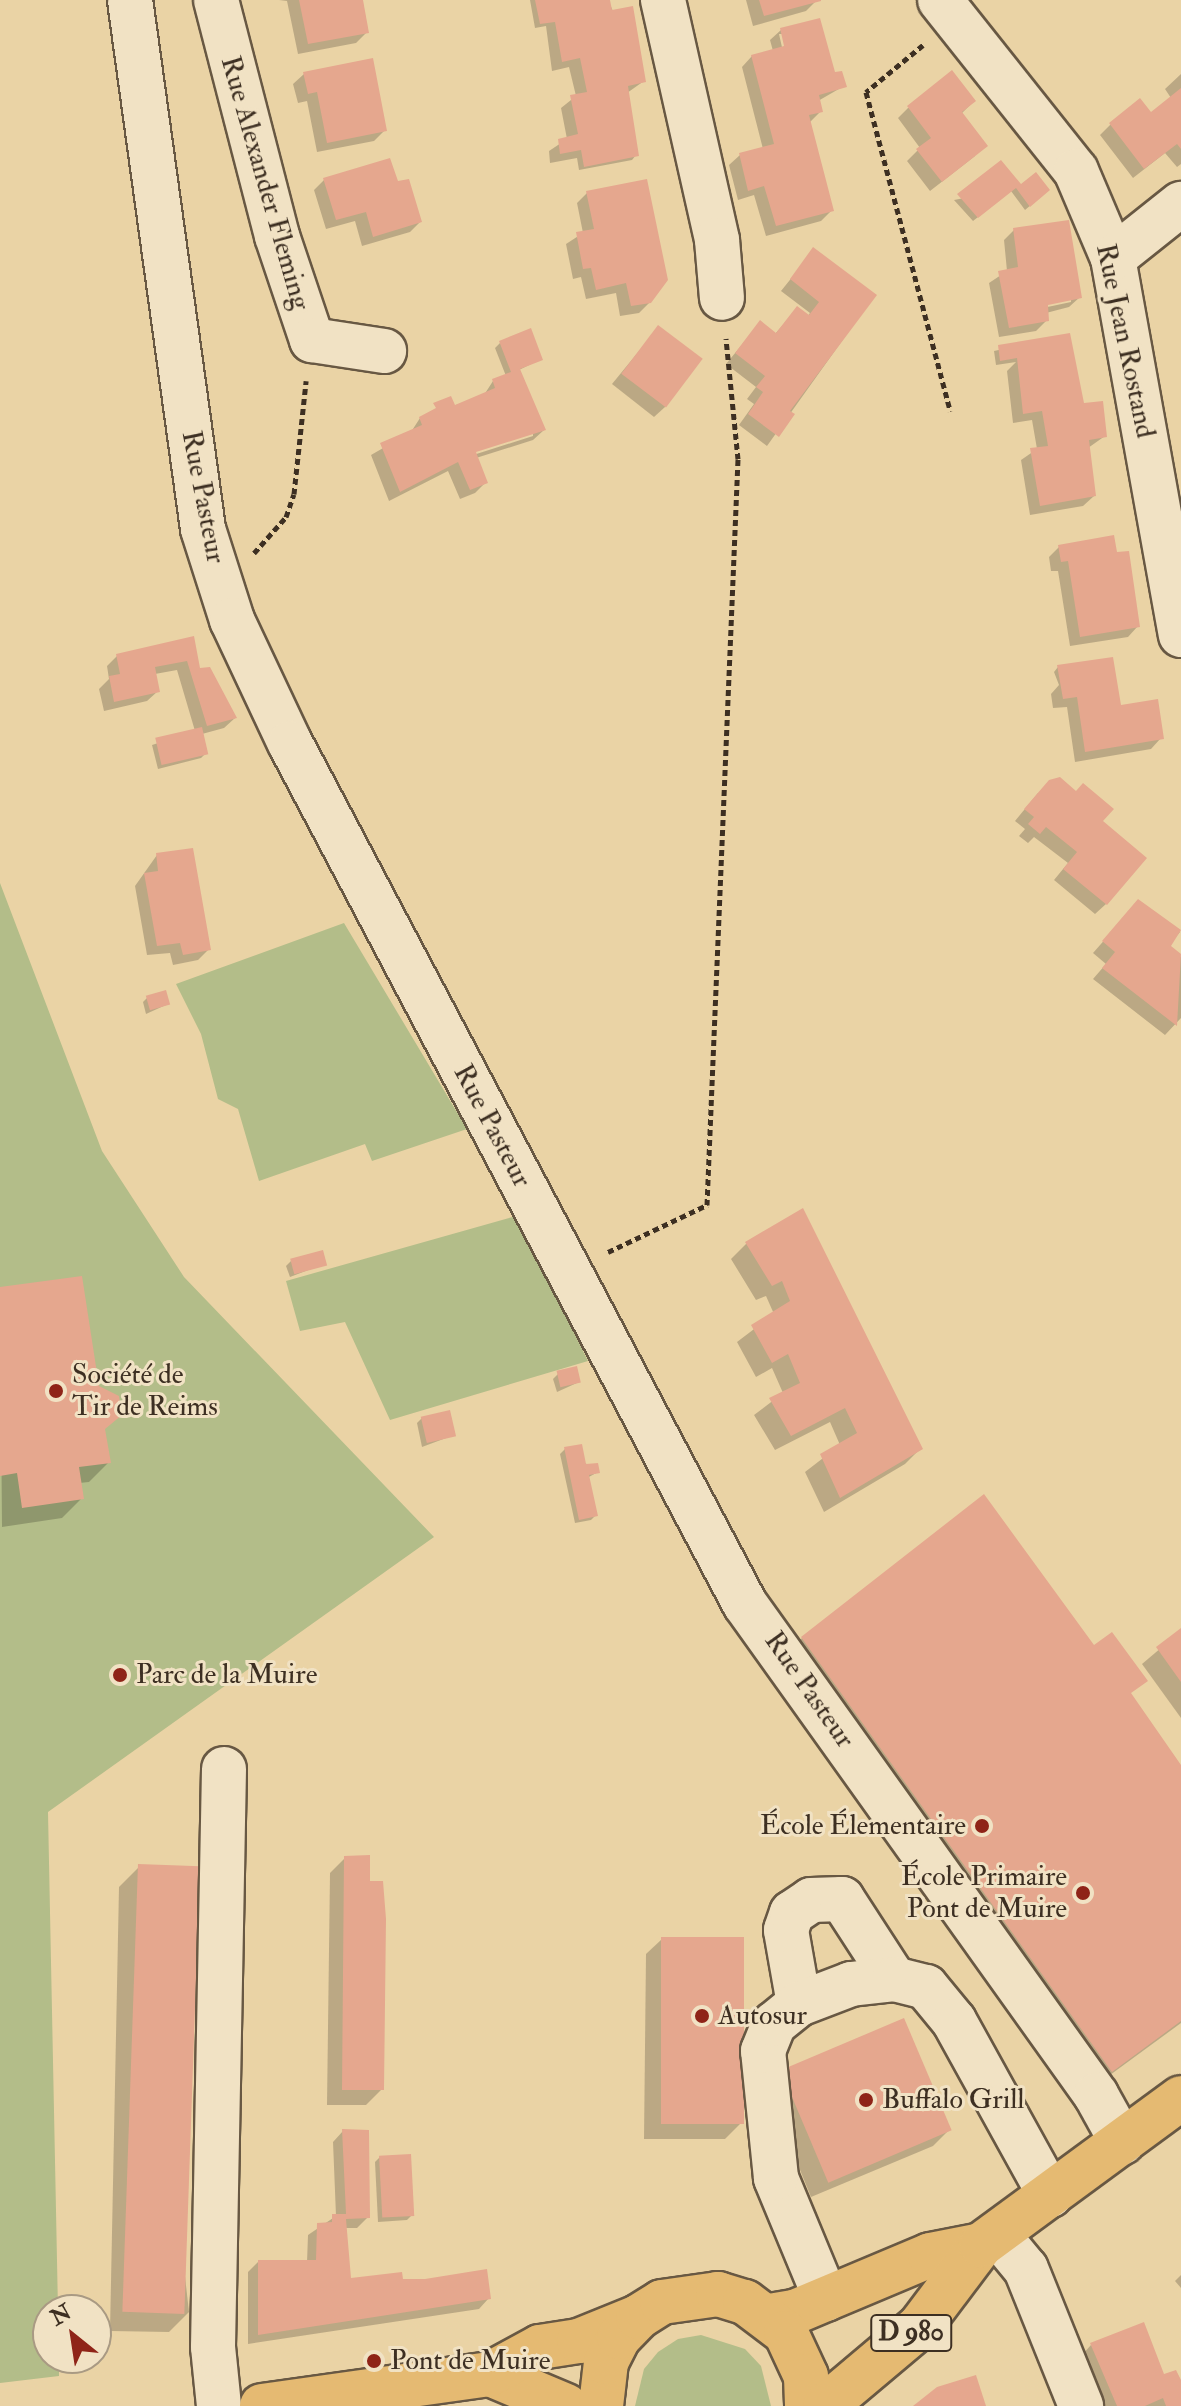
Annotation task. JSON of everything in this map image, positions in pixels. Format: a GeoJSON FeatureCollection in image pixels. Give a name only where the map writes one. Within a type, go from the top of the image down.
{"type":"FeatureCollection","features":[{"type":"Feature","properties":{"kind":"main road","name":"D 980"},"geometry":{"type":"LineString","coordinates":[[825,2406],[920,2326],[989,2239],[1181,2098]]}},
{"type":"Feature","properties":{"kind":"main road","name":"D 980"},"geometry":{"type":"LineString","coordinates":[[770,2316],[826,2299],[930,2255],[989,2239]]}},
{"type":"Feature","properties":{"kind":"main road"},"geometry":{"type":"LineString","coordinates":[[262,2406],[490,2374],[540,2347],[579,2341],[638,2317],[662,2302],[718,2294],[770,2316],[799,2353],[807,2406]]}},
{"type":"Feature","properties":{"kind":"main road"},"geometry":{"type":"LineString","coordinates":[[601,2406],[606,2362],[619,2337],[638,2317]]}},
{"type":"Feature","properties":{"kind":"main road"},"geometry":{"type":"LineString","coordinates":[[490,2374],[566,2406]]}},
{"type":"Feature","properties":{"kind":"street","name":"Rue Pasteur"},"geometry":{"type":"LineString","coordinates":[[130,0],[203,529],[232,620],[290,743],[745,1604],[1096,2095],[1122,2142]]}},
{"type":"Feature","properties":{"kind":"street","name":"Rue Alexander Fleming"},"geometry":{"type":"LineString","coordinates":[[216,0],[277,236],[312,340],[384,351]]}},
{"type":"Feature","properties":{"kind":"street"},"geometry":{"type":"LineString","coordinates":[[663,0],[717,240],[722,298]]}},
{"type":"Feature","properties":{"kind":"street","name":"Rue Jean Rostand"},"geometry":{"type":"LineString","coordinates":[[947,9],[1076,171],[1113,258],[1181,635]]}},
{"type":"Feature","properties":{"kind":"street"},"geometry":{"type":"LineString","coordinates":[[1113,258],[1181,204]]}},
{"type":"Feature","properties":{"kind":"street"},"geometry":{"type":"LineString","coordinates":[[219,2406],[213,2347],[224,1769]]}},
{"type":"Feature","properties":{"kind":"street"},"geometry":{"type":"LineString","coordinates":[[799,2004],[786,1930],[792,1913],[811,1900],[842,1899],[894,1979]]}},
{"type":"Feature","properties":{"kind":"street"},"geometry":{"type":"LineString","coordinates":[[826,2299],[776,2178],[763,2051],[774,2024],[799,2004],[851,1984],[894,1979],[926,1987],[954,2021],[1050,2195]]}},
{"type":"Feature","properties":{"kind":"street"},"geometry":{"type":"LineString","coordinates":[[989,2239],[1026,2269],[1081,2406]]}},
{"type":"Feature","properties":{"kind":"path"},"geometry":{"type":"LineString","coordinates":[[947,9],[866,92],[950,411]]}},
{"type":"Feature","properties":{"kind":"path"},"geometry":{"type":"LineString","coordinates":[[568,1271],[707,1205],[738,459],[722,298]]}},
{"type":"Feature","properties":{"kind":"path"},"geometry":{"type":"LineString","coordinates":[[220,583],[286,517],[294,494],[312,340]]}},
{"type":"Feature","properties":{"kind":"green space","name":"Parc de la Muire"},"geometry":{"type":"Polygon","coordinates":[[[0,883],[102,1151],[184,1277],[434,1537],[48,1812],[58,2294],[32,2294],[32,2374],[59,2376],[0,2383],[0,883]]]}},
{"type":"Feature","properties":{"kind":"green space"},"geometry":{"type":"Polygon","coordinates":[[[344,923],[467,1129],[372,1161],[365,1144],[259,1181],[238,1109],[218,1099],[201,1034],[176,984],[344,923]]]}},
{"type":"Feature","properties":{"kind":"green space"},"geometry":{"type":"Polygon","coordinates":[[[516,1216],[588,1361],[390,1420],[345,1322],[300,1331],[286,1281],[516,1216]]]}},
{"type":"Feature","properties":{"kind":"green space"},"geometry":{"type":"Polygon","coordinates":[[[701,2335],[745,2349],[761,2366],[771,2406],[635,2406],[644,2369],[658,2352],[678,2339],[701,2335]]]}},
{"type":"Feature","properties":{"kind":"building"},"geometry":{"type":"Polygon","coordinates":[[[299,0],[363,0],[369,33],[308,44],[299,0]]]}},
{"type":"Feature","properties":{"kind":"building"},"geometry":{"type":"Polygon","coordinates":[[[535,0],[610,0],[612,10],[633,6],[646,82],[628,86],[639,156],[584,167],[581,150],[560,154],[558,139],[578,134],[570,95],[587,92],[580,58],[562,62],[555,22],[540,24],[535,0]]]}},
{"type":"Feature","properties":{"kind":"building"},"geometry":{"type":"Polygon","coordinates":[[[759,0],[821,0],[821,1],[764,16],[759,0]]]}},
{"type":"Feature","properties":{"kind":"building"},"geometry":{"type":"Polygon","coordinates":[[[820,18],[835,72],[842,71],[847,87],[819,95],[823,112],[809,115],[834,211],[776,226],[764,186],[748,191],[739,153],[774,144],[751,55],[784,46],[780,28],[820,18]]]}},
{"type":"Feature","properties":{"kind":"building"},"geometry":{"type":"Polygon","coordinates":[[[373,58],[387,131],[327,143],[317,92],[308,94],[303,72],[373,58]]]}},
{"type":"Feature","properties":{"kind":"building"},"geometry":{"type":"Polygon","coordinates":[[[952,70],[976,101],[962,112],[988,146],[942,182],[916,149],[931,138],[907,106],[952,70]]]}},
{"type":"Feature","properties":{"kind":"building"},"geometry":{"type":"Polygon","coordinates":[[[1181,88],[1181,149],[1177,144],[1144,169],[1109,123],[1140,98],[1151,112],[1181,88]]]}},
{"type":"Feature","properties":{"kind":"building"},"geometry":{"type":"Polygon","coordinates":[[[390,158],[398,181],[409,179],[422,222],[373,237],[366,212],[336,220],[323,178],[390,158]]]}},
{"type":"Feature","properties":{"kind":"building"},"geometry":{"type":"Polygon","coordinates":[[[1001,160],[1021,184],[1036,172],[1050,190],[1030,207],[1016,188],[978,218],[957,194],[1001,160]]]}},
{"type":"Feature","properties":{"kind":"building"},"geometry":{"type":"Polygon","coordinates":[[[647,179],[668,280],[651,303],[631,306],[626,283],[596,290],[591,268],[583,269],[576,232],[594,229],[586,191],[647,179]]]}},
{"type":"Feature","properties":{"kind":"building"},"geometry":{"type":"Polygon","coordinates":[[[1069,220],[1082,298],[1048,305],[1049,321],[1009,328],[998,271],[1018,267],[1013,228],[1069,220]]]}},
{"type":"Feature","properties":{"kind":"building"},"geometry":{"type":"Polygon","coordinates":[[[813,247],[877,295],[790,411],[795,414],[779,437],[748,414],[763,392],[756,387],[765,376],[735,353],[760,320],[776,333],[797,306],[809,315],[819,302],[790,279],[813,247]]]}},
{"type":"Feature","properties":{"kind":"building"},"geometry":{"type":"Polygon","coordinates":[[[658,325],[703,359],[666,407],[621,374],[658,325]]]}},
{"type":"Feature","properties":{"kind":"building"},"geometry":{"type":"Polygon","coordinates":[[[531,328],[543,360],[520,369],[546,430],[476,452],[488,483],[470,490],[458,462],[400,492],[380,443],[422,425],[419,417],[436,408],[433,403],[451,396],[455,405],[495,388],[492,379],[511,372],[499,341],[531,328]]]}},
{"type":"Feature","properties":{"kind":"building"},"geometry":{"type":"Polygon","coordinates":[[[1070,333],[1084,403],[1103,401],[1107,437],[1089,440],[1096,496],[1040,506],[1030,448],[1048,446],[1042,411],[1023,414],[1017,358],[1000,361],[998,345],[1070,333]]]}},
{"type":"Feature","properties":{"kind":"building"},"geometry":{"type":"Polygon","coordinates":[[[1114,535],[1117,552],[1129,551],[1140,627],[1080,637],[1068,561],[1061,562],[1058,545],[1114,535]]]}},
{"type":"Feature","properties":{"kind":"building"},"geometry":{"type":"Polygon","coordinates":[[[194,636],[200,668],[210,667],[237,718],[207,726],[187,661],[155,667],[160,692],[114,702],[109,676],[120,674],[116,654],[194,636]]]}},
{"type":"Feature","properties":{"kind":"building"},"geometry":{"type":"Polygon","coordinates":[[[1113,657],[1121,705],[1158,699],[1164,739],[1085,752],[1077,697],[1063,699],[1057,665],[1113,657]]]}},
{"type":"Feature","properties":{"kind":"building"},"geometry":{"type":"Polygon","coordinates":[[[202,727],[208,754],[162,765],[155,738],[202,727]]]}},
{"type":"Feature","properties":{"kind":"building"},"geometry":{"type":"Polygon","coordinates":[[[1060,777],[1076,791],[1083,783],[1114,809],[1103,821],[1147,858],[1107,905],[1063,869],[1077,852],[1046,827],[1040,834],[1028,824],[1034,817],[1024,809],[1049,780],[1060,777]]]}},
{"type":"Feature","properties":{"kind":"building"},"geometry":{"type":"Polygon","coordinates":[[[193,848],[211,950],[183,955],[180,943],[157,946],[144,873],[158,871],[156,853],[193,848]]]}},
{"type":"Feature","properties":{"kind":"building"},"geometry":{"type":"Polygon","coordinates":[[[1138,899],[1181,930],[1171,946],[1181,954],[1177,1026],[1102,968],[1115,952],[1102,941],[1138,899]]]}},
{"type":"Feature","properties":{"kind":"building"},"geometry":{"type":"Polygon","coordinates":[[[166,990],[170,1004],[150,1010],[146,996],[166,990]]]}},
{"type":"Feature","properties":{"kind":"building"},"geometry":{"type":"Polygon","coordinates":[[[803,1208],[923,1449],[840,1498],[820,1454],[857,1433],[845,1408],[791,1436],[769,1398],[800,1383],[788,1354],[772,1363],[751,1325],[790,1301],[782,1281],[772,1286],[745,1242],[803,1208]]]}},
{"type":"Feature","properties":{"kind":"building"},"geometry":{"type":"Polygon","coordinates":[[[323,1250],[327,1265],[294,1274],[290,1259],[323,1250]]]}},
{"type":"Feature","properties":{"kind":"building","name":"Société de Tir de Reims"},"geometry":{"type":"Polygon","coordinates":[[[82,1276],[99,1386],[119,1396],[122,1415],[105,1429],[111,1463],[79,1467],[84,1499],[22,1508],[17,1473],[0,1476],[0,1287],[82,1276]]]}},
{"type":"Feature","properties":{"kind":"building"},"geometry":{"type":"Polygon","coordinates":[[[577,1366],[581,1383],[560,1387],[557,1371],[577,1366]]]}},
{"type":"Feature","properties":{"kind":"building"},"geometry":{"type":"Polygon","coordinates":[[[450,1410],[456,1436],[427,1443],[421,1417],[450,1410]]]}},
{"type":"Feature","properties":{"kind":"building"},"geometry":{"type":"Polygon","coordinates":[[[582,1444],[586,1464],[598,1463],[600,1473],[589,1475],[598,1516],[579,1520],[564,1447],[582,1444]]]}},
{"type":"Feature","properties":{"kind":"building","name":"École Primaire Pont de Muire"},"geometry":{"type":"Polygon","coordinates":[[[984,1494],[1094,1645],[1112,1632],[1148,1681],[1131,1693],[1181,1765],[1181,2021],[1112,2072],[801,1637],[984,1494]]]}},
{"type":"Feature","properties":{"kind":"building"},"geometry":{"type":"Polygon","coordinates":[[[1181,1628],[1181,1682],[1156,1647],[1181,1628]]]}},
{"type":"Feature","properties":{"kind":"building"},"geometry":{"type":"Polygon","coordinates":[[[370,1855],[370,1881],[383,1881],[386,1919],[384,2090],[342,2090],[344,1856],[370,1855]]]}},
{"type":"Feature","properties":{"kind":"building"},"geometry":{"type":"Polygon","coordinates":[[[138,1864],[200,1866],[184,2314],[122,2312],[138,1864]]]}},
{"type":"Feature","properties":{"kind":"building","name":"Autosur"},"geometry":{"type":"Polygon","coordinates":[[[661,1937],[744,1937],[744,2124],[661,2124],[661,1937]]]}},
{"type":"Feature","properties":{"kind":"building","name":"Buffalo Grill"},"geometry":{"type":"Polygon","coordinates":[[[904,2018],[952,2130],[828,2183],[781,2070],[904,2018]]]}},
{"type":"Feature","properties":{"kind":"building"},"geometry":{"type":"Polygon","coordinates":[[[342,2129],[369,2130],[370,2218],[346,2219],[351,2278],[402,2272],[403,2279],[425,2279],[487,2269],[491,2299],[258,2335],[258,2260],[316,2260],[317,2223],[332,2222],[332,2214],[346,2214],[342,2129]]]}},
{"type":"Feature","properties":{"kind":"building"},"geometry":{"type":"Polygon","coordinates":[[[411,2154],[414,2216],[382,2218],[379,2156],[411,2154]]]}},
{"type":"Feature","properties":{"kind":"building"},"geometry":{"type":"Polygon","coordinates":[[[1144,2322],[1164,2374],[1176,2370],[1181,2380],[1181,2406],[1166,2406],[1163,2398],[1145,2406],[1117,2406],[1090,2343],[1144,2322]]]}},
{"type":"Feature","properties":{"kind":"building"},"geometry":{"type":"Polygon","coordinates":[[[976,2375],[986,2406],[913,2406],[937,2387],[976,2375]]]}},
{"type":"Feature","properties":{"kind":"place","name":"Société de Tir de Reims"},"geometry":{"type":"Point","coordinates":[56,1391]}},
{"type":"Feature","properties":{"kind":"place","name":"Parc de la Muire"},"geometry":{"type":"Point","coordinates":[120,1675]}},
{"type":"Feature","properties":{"kind":"place","name":"École Élementaire"},"geometry":{"type":"Point","coordinates":[982,1826]}},
{"type":"Feature","properties":{"kind":"place","name":"École Primaire Pont de Muire"},"geometry":{"type":"Point","coordinates":[1083,1893]}},
{"type":"Feature","properties":{"kind":"place","name":"Autosur"},"geometry":{"type":"Point","coordinates":[702,2016]}},
{"type":"Feature","properties":{"kind":"place","name":"Buffalo Grill"},"geometry":{"type":"Point","coordinates":[866,2100]}},
{"type":"Feature","properties":{"kind":"place","name":"Pont de Muire"},"geometry":{"type":"Point","coordinates":[374,2361]}}]}
